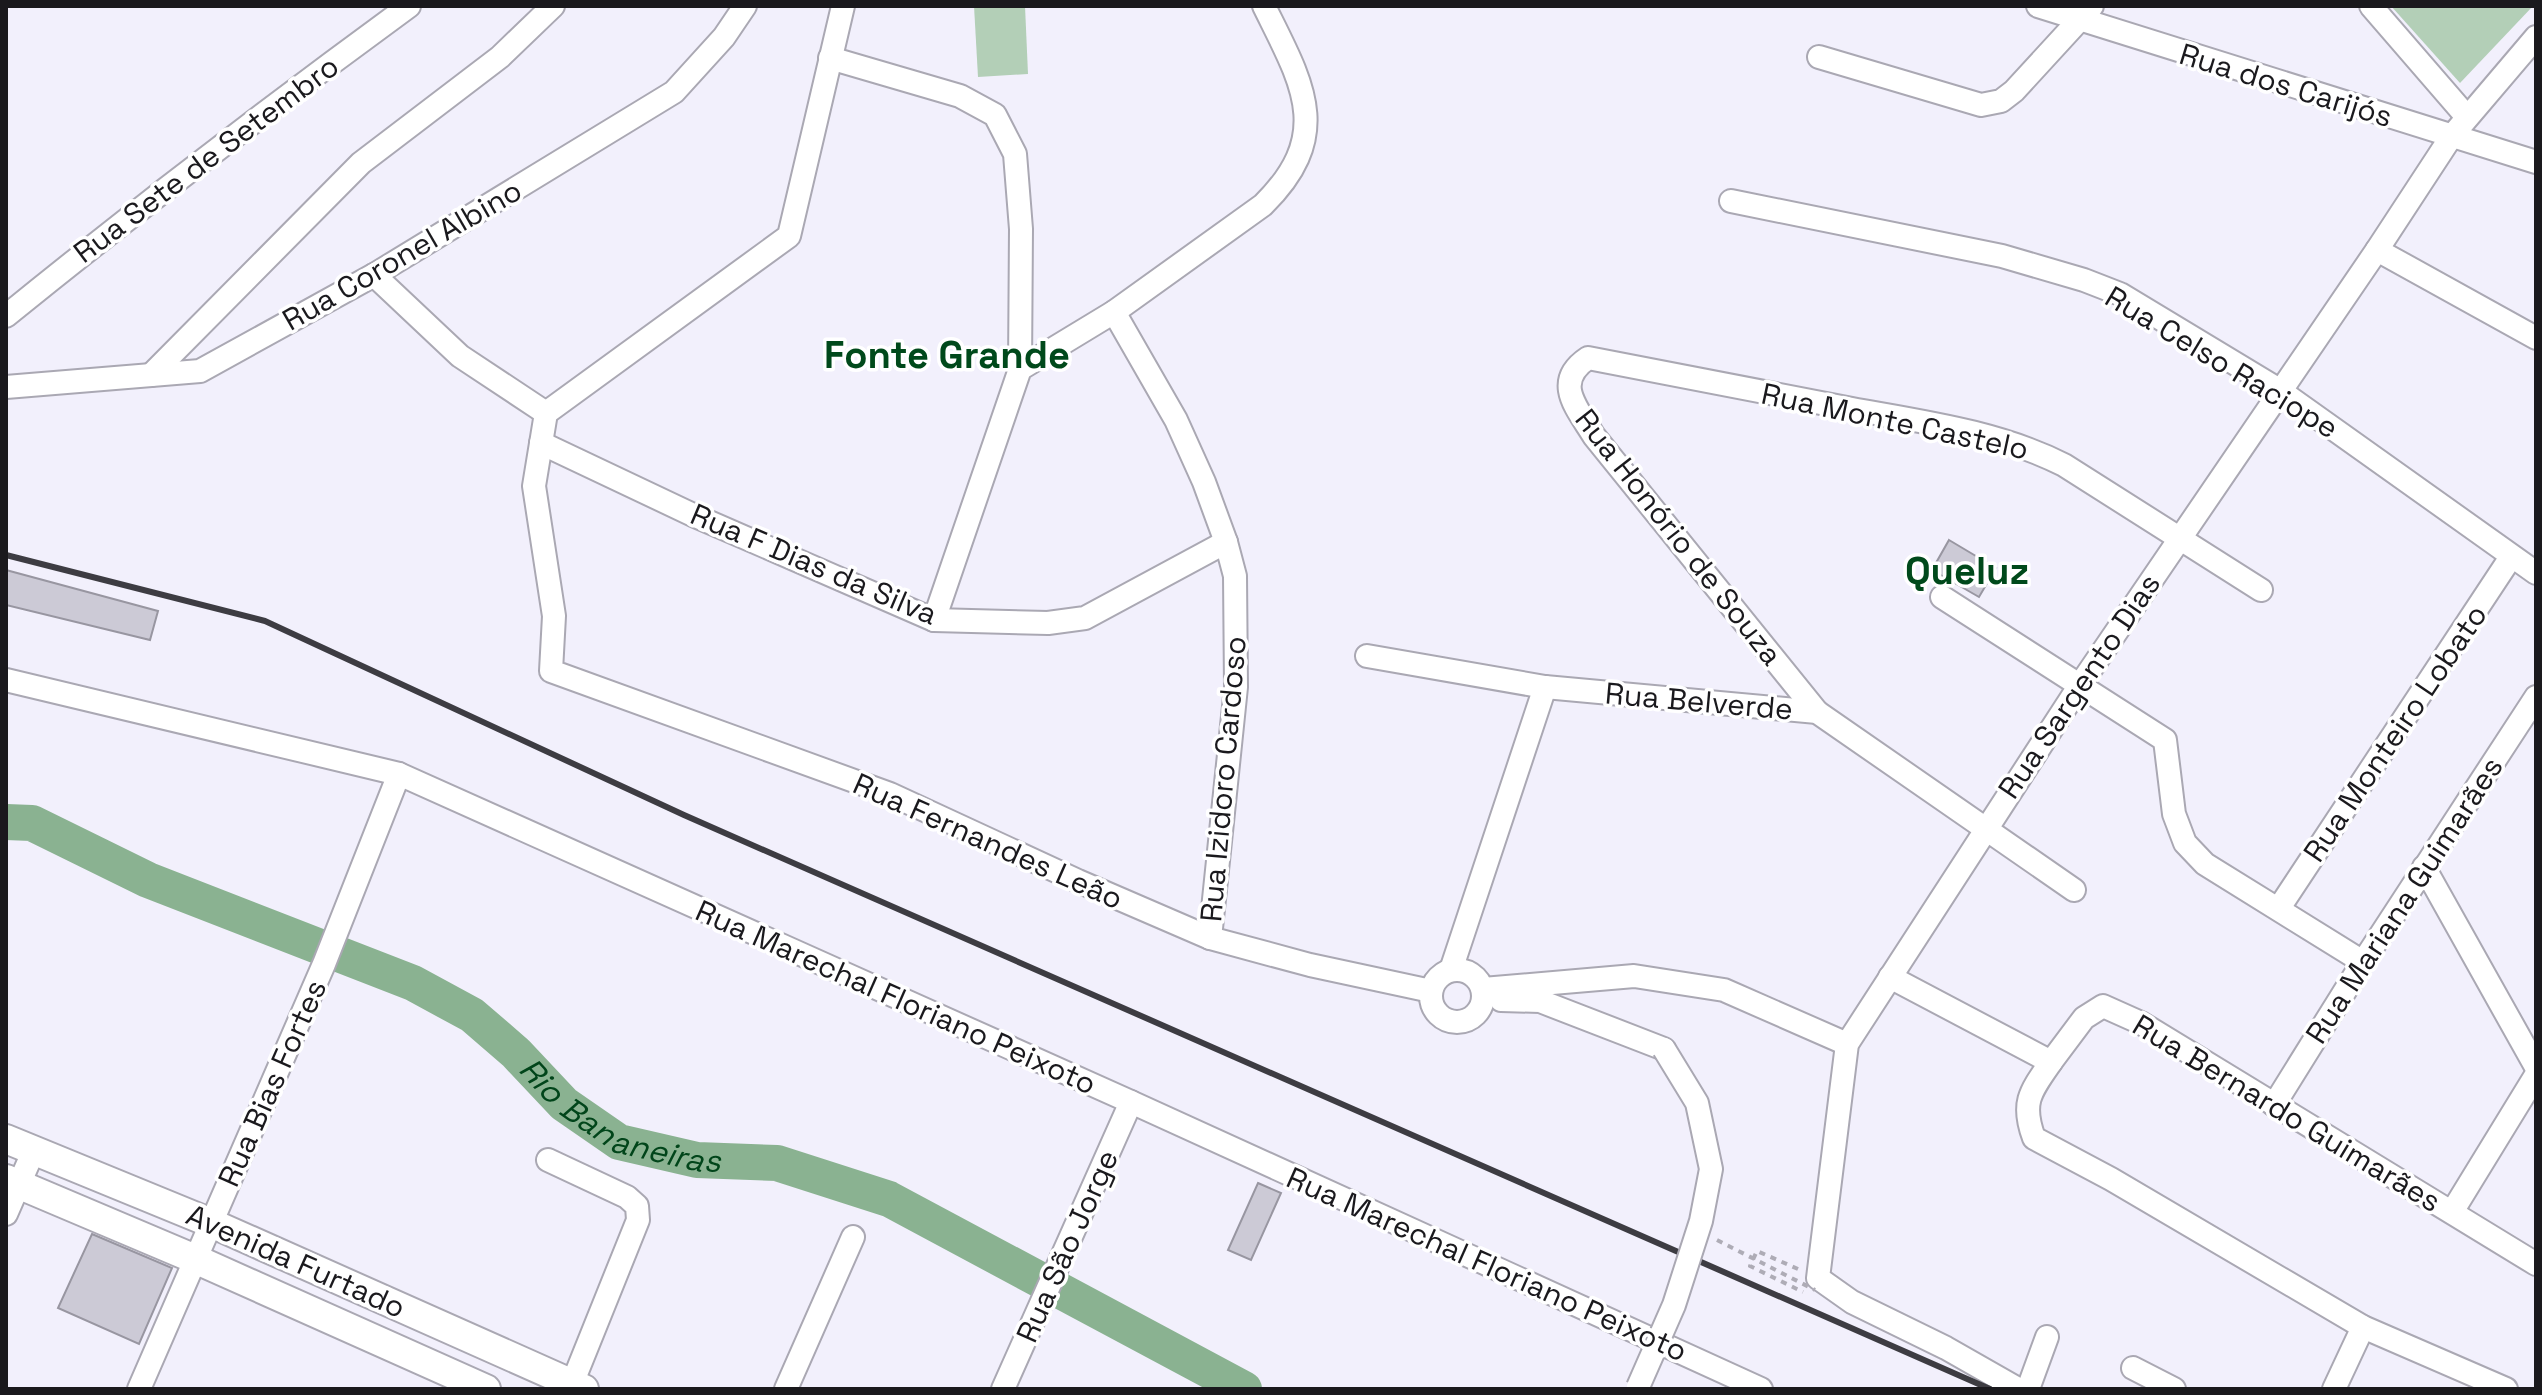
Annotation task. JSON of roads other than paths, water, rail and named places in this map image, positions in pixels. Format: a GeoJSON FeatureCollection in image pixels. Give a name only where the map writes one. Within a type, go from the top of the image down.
{"type":"FeatureCollection","features":[{"type":"Feature","properties":{"kind":"street","name":"Rua Sete de Setembro"},"geometry":{"type":"LineString","coordinates":[[6,316],[131,215],[409,6]]}},
{"type":"Feature","properties":{"kind":"street"},"geometry":{"type":"LineString","coordinates":[[151,375],[361,163],[500,57],[553,6]]}},
{"type":"Feature","properties":{"kind":"street","name":"Rua Coronel Albino"},"geometry":{"type":"LineString","coordinates":[[6,387],[200,371],[374,275],[674,92],[724,37],[745,6]]}},
{"type":"Feature","properties":{"kind":"street"},"geometry":{"type":"LineString","coordinates":[[541,443],[546,413],[789,236],[843,6]]}},
{"type":"Feature","properties":{"kind":"street"},"geometry":{"type":"LineString","coordinates":[[1020,369],[1114,312],[1263,205],[1294,168],[1306,132],[1305,107],[1294,67],[1264,6]]}},
{"type":"Feature","properties":{"kind":"street","name":"Rua dos Carijós"},"geometry":{"type":"LineString","coordinates":[[2038,6],[2085,13],[2451,137],[2536,162]]}},
{"type":"Feature","properties":{"kind":"street"},"geometry":{"type":"LineString","coordinates":[[2371,6],[2467,117]]}},
{"type":"Feature","properties":{"kind":"street"},"geometry":{"type":"LineString","coordinates":[[1819,57],[1981,105],[2001,101],[2014,91],[2085,13]]}},
{"type":"Feature","properties":{"kind":"street","name":"Rua Sargento Dias"},"geometry":{"type":"LineString","coordinates":[[2018,1389],[1946,1348],[1816,1284],[1847,1044],[1985,828],[2179,536],[2377,250],[2451,137],[2536,37]]}},
{"type":"Feature","properties":{"kind":"street"},"geometry":{"type":"LineString","coordinates":[[830,58],[960,96],[995,115],[1015,154],[1021,229],[1020,369],[934,620]]}},
{"type":"Feature","properties":{"kind":"street","name":"Rua Celso Raciope"},"geometry":{"type":"LineString","coordinates":[[1731,201],[2002,256],[2120,294],[2279,390],[2536,573]]}},
{"type":"Feature","properties":{"kind":"street"},"geometry":{"type":"LineString","coordinates":[[2377,250],[2536,338]]}},
{"type":"Feature","properties":{"kind":"street"},"geometry":{"type":"LineString","coordinates":[[374,275],[460,356],[546,413]]}},
{"type":"Feature","properties":{"kind":"street","name":"Rua Izidoro Cardoso"},"geometry":{"type":"LineString","coordinates":[[1114,312],[1176,420],[1204,482],[1235,576],[1236,687],[1210,938]]}},
{"type":"Feature","properties":{"kind":"street","name":"Rua Monte Castelo"},"geometry":{"type":"LineString","coordinates":[[1588,358],[1911,420],[2037,451],[2179,536],[2261,590]]}},
{"type":"Feature","properties":{"kind":"street","name":"Rua Honório de Souza"},"geometry":{"type":"LineString","coordinates":[[1588,358],[1574,368],[1569,379],[1570,395],[1594,436],[1817,712]]}},
{"type":"Feature","properties":{"kind":"street","name":"Rua F Dias da Silva"},"geometry":{"type":"LineString","coordinates":[[541,443],[693,515],[934,620],[1048,623],[1085,618],[1226,542]]}},
{"type":"Feature","properties":{"kind":"street","name":"Rua Fernandes Leão"},"geometry":{"type":"LineString","coordinates":[[541,443],[534,486],[554,616],[551,671],[890,794],[1210,938],[1310,965],[1431,991]]}},
{"type":"Feature","properties":{"kind":"street","name":"Rua Monteiro Lobato"},"geometry":{"type":"LineString","coordinates":[[2279,908],[2511,557]]}},
{"type":"Feature","properties":{"kind":"street"},"geometry":{"type":"LineString","coordinates":[[1942,597],[2165,740],[2174,814],[2185,843],[2205,864],[2363,962]]}},
{"type":"Feature","properties":{"kind":"street","name":"Rua Belverde"},"geometry":{"type":"LineString","coordinates":[[1367,656],[1545,687],[1817,712],[2074,890]]}},
{"type":"Feature","properties":{"kind":"street","name":"Rua Marechal Floriano Peixoto"},"geometry":{"type":"LineString","coordinates":[[6,680],[399,774],[1761,1389]]}},
{"type":"Feature","properties":{"kind":"street"},"geometry":{"type":"LineString","coordinates":[[1451,970],[1545,687]]}},
{"type":"Feature","properties":{"kind":"street","name":"Rua Mariana Guimarães"},"geometry":{"type":"LineString","coordinates":[[2274,1105],[2536,697]]}},
{"type":"Feature","properties":{"kind":"street","name":"Rua Bias Fortes"},"geometry":{"type":"LineString","coordinates":[[139,1389],[324,964],[399,774]]}},
{"type":"Feature","properties":{"kind":"street"},"geometry":{"type":"LineString","coordinates":[[2424,867],[2536,1067]]}},
{"type":"Feature","properties":{"kind":"street"},"geometry":{"type":"LineString","coordinates":[[1451,970],[1471,973],[1479,980],[1483,994],[1480,1010],[1463,1021],[1453,1022],[1443,1018],[1432,1002],[1431,991],[1442,974],[1451,970]]}},
{"type":"Feature","properties":{"kind":"street"},"geometry":{"type":"LineString","coordinates":[[1483,994],[1634,976],[1649,978],[1724,990],[1847,1044]]}},
{"type":"Feature","properties":{"kind":"street"},"geometry":{"type":"LineString","coordinates":[[1890,977],[2051,1062],[2033,1088],[2026,1116],[2034,1138],[2111,1179],[2363,1327],[2506,1389]]}},
{"type":"Feature","properties":{"kind":"street"},"geometry":{"type":"LineString","coordinates":[[1483,994],[1540,1001],[1664,1049],[1697,1103],[1711,1169],[1701,1221],[1674,1305],[1637,1389]]}},
{"type":"Feature","properties":{"kind":"street","name":"Rua Bernardo Guimarães"},"geometry":{"type":"LineString","coordinates":[[2051,1062],[2084,1018],[2103,1006],[2141,1023],[2536,1264]]}},
{"type":"Feature","properties":{"kind":"street"},"geometry":{"type":"LineString","coordinates":[[2452,1212],[2536,1075]]}},
{"type":"Feature","properties":{"kind":"street","name":"Rua São Jorge"},"geometry":{"type":"LineString","coordinates":[[1003,1389],[1131,1102]]}},
{"type":"Feature","properties":{"kind":"street","name":"Avenida Furtado"},"geometry":{"type":"LineString","coordinates":[[6,1139],[211,1223],[575,1387]]}},
{"type":"Feature","properties":{"kind":"street"},"geometry":{"type":"LineString","coordinates":[[6,1214],[12,1182],[34,1150]]}},
{"type":"Feature","properties":{"kind":"street"},"geometry":{"type":"LineString","coordinates":[[548,1160],[627,1197],[637,1206],[638,1220],[575,1387]]}},
{"type":"Feature","properties":{"kind":"street","name":"Avenida Furtado"},"geometry":{"type":"LineString","coordinates":[[12,1182],[195,1259],[486,1389]]}},
{"type":"Feature","properties":{"kind":"street"},"geometry":{"type":"LineString","coordinates":[[786,1389],[853,1237]]}},
{"type":"Feature","properties":{"kind":"street"},"geometry":{"type":"LineString","coordinates":[[2334,1389],[2363,1327]]}},
{"type":"Feature","properties":{"kind":"street"},"geometry":{"type":"LineString","coordinates":[[2028,1389],[2047,1337]]}},
{"type":"Feature","properties":{"kind":"street"},"geometry":{"type":"LineString","coordinates":[[2133,1368],[2174,1389]]}},
{"type":"Feature","properties":{"kind":"waterway","name":"Rio Bananeiras"},"geometry":{"type":"LineString","coordinates":[[6,822],[32,823],[148,880],[413,983],[472,1015],[516,1053],[564,1104],[619,1142],[697,1160],[777,1163],[889,1199],[1244,1389]]}},
{"type":"Feature","properties":{"kind":"railway"},"geometry":{"type":"LineString","coordinates":[[6,555],[265,621],[684,815],[1990,1389]]}},
{"type":"Feature","properties":{"kind":"district","name":"Fonte Grande"},"geometry":{"type":"Point","coordinates":[947,355]}},
{"type":"Feature","properties":{"kind":"district","name":"Queluz"},"geometry":{"type":"Point","coordinates":[1967,571]}}]}
